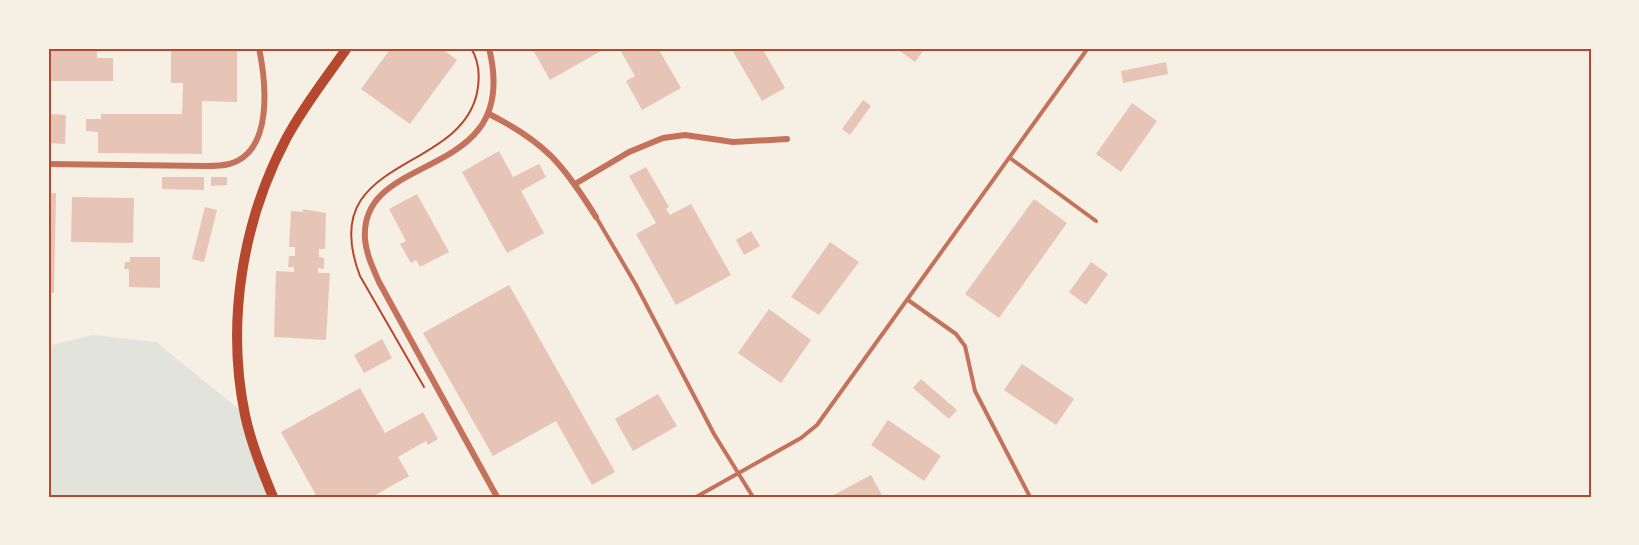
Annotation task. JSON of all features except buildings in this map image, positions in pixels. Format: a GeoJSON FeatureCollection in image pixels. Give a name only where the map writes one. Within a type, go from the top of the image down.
{"type":"FeatureCollection","features":[{"type":"Feature","properties":{"kind":"main road"},"geometry":{"type":"LineString","coordinates":[[273,497],[254,450],[241,387],[237,344],[241,279],[252,226],[274,163],[304,109],[347,48]]}},
{"type":"Feature","properties":{"kind":"street"},"geometry":{"type":"LineString","coordinates":[[48,164],[206,166],[230,164],[244,155],[255,143],[261,127],[266,80],[259,48]]}},
{"type":"Feature","properties":{"kind":"street"},"geometry":{"type":"LineString","coordinates":[[489,48],[494,77],[489,114],[478,132],[467,143],[387,190],[374,204],[366,221],[365,239],[368,257],[380,282],[497,497]]}},
{"type":"Feature","properties":{"kind":"street"},"geometry":{"type":"LineString","coordinates":[[489,114],[540,143],[575,184],[596,217]]}},
{"type":"Feature","properties":{"kind":"street"},"geometry":{"type":"LineString","coordinates":[[575,184],[629,152],[663,138],[685,135],[733,142],[787,139]]}},
{"type":"Feature","properties":{"kind":"lane"},"geometry":{"type":"LineString","coordinates":[[696,497],[801,438],[817,426],[1088,48]]}},
{"type":"Feature","properties":{"kind":"lane"},"geometry":{"type":"LineString","coordinates":[[1010,158],[1096,221]]}},
{"type":"Feature","properties":{"kind":"lane"},"geometry":{"type":"LineString","coordinates":[[596,217],[636,285],[714,434],[740,472],[753,497]]}},
{"type":"Feature","properties":{"kind":"lane"},"geometry":{"type":"LineString","coordinates":[[908,300],[956,334],[965,346],[975,391],[1030,497]]}},
{"type":"Feature","properties":{"kind":"path"},"geometry":{"type":"LineString","coordinates":[[424,388],[360,276],[352,257],[353,223],[359,205],[378,180],[444,140],[468,116],[479,84],[478,68],[471,48]]}},
{"type":"Feature","properties":{"kind":"shaded area"},"geometry":{"type":"Polygon","coordinates":[[[92,335],[156,342],[245,414],[273,497],[48,497],[48,346],[92,335]]]}}]}
